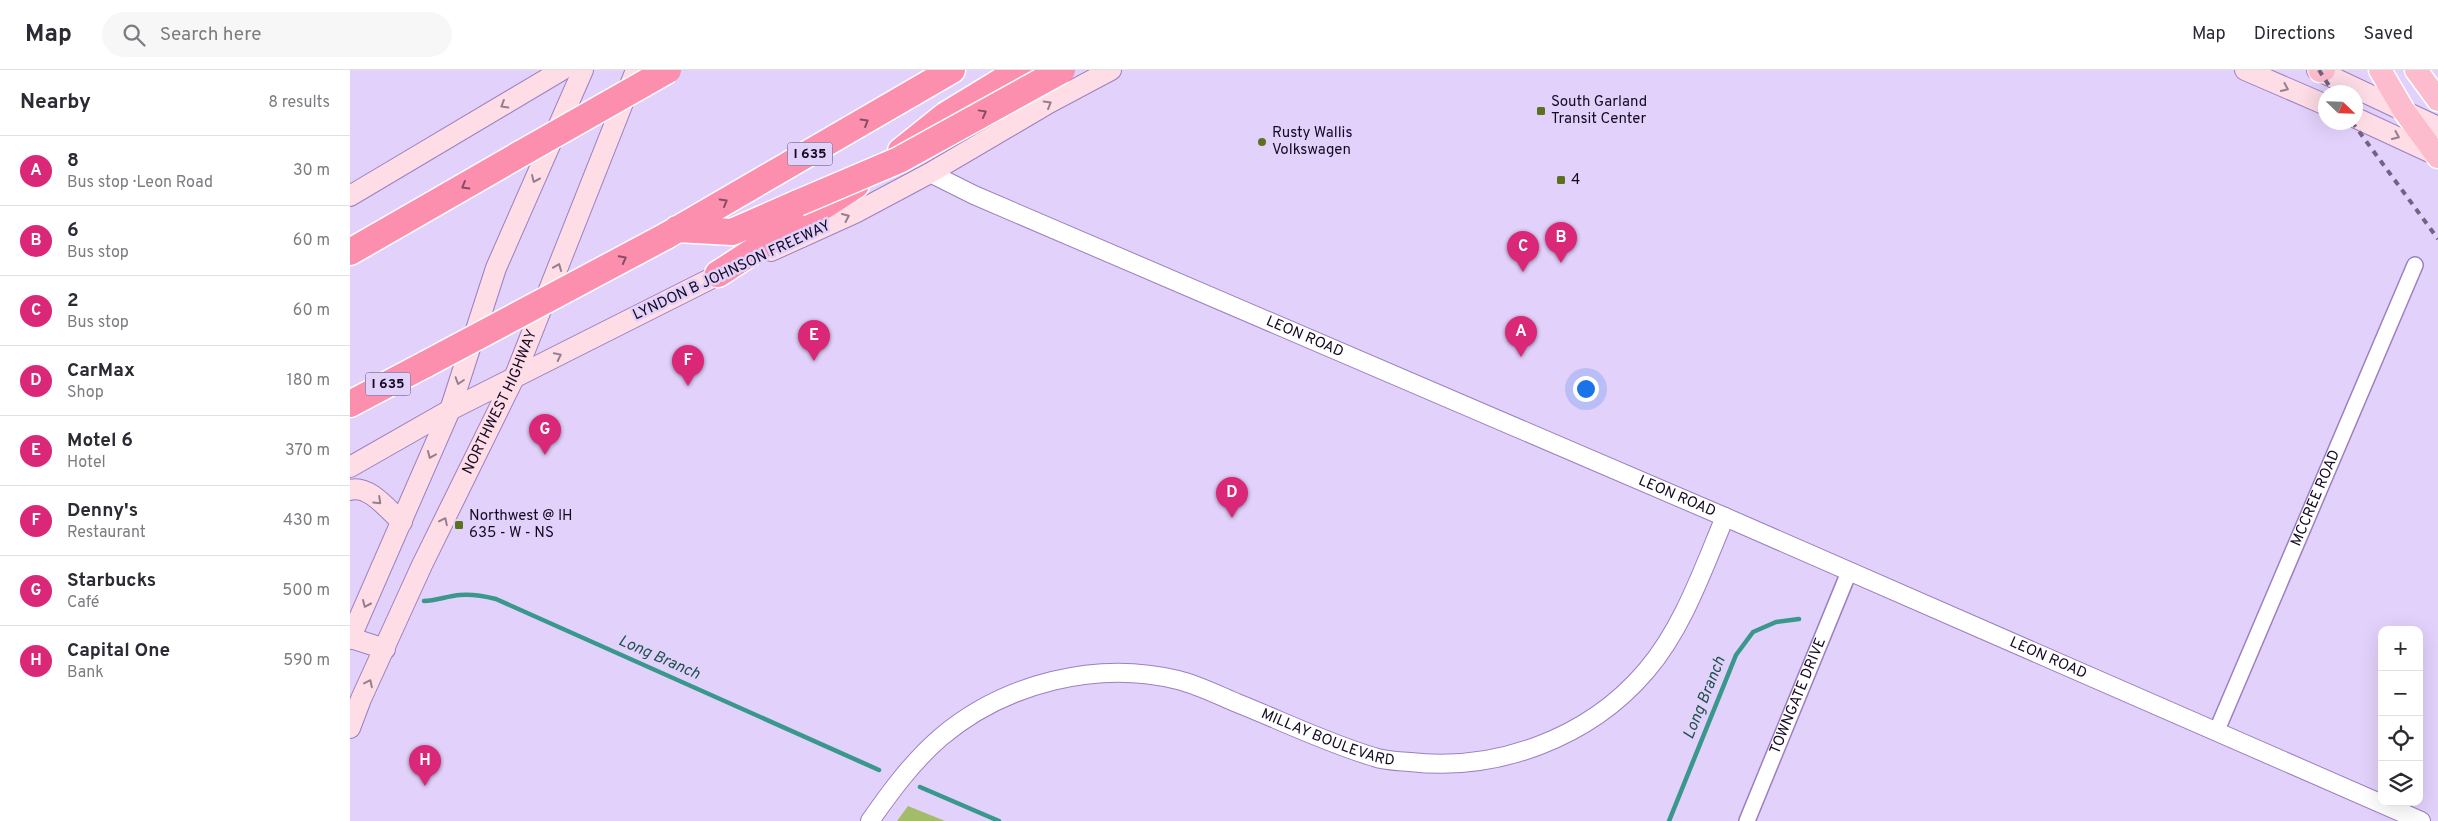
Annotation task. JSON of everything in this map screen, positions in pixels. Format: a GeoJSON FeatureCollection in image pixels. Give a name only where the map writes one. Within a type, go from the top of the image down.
{"type":"FeatureCollection","features":[{"type":"Feature","properties":{"kind":"highway"},"geometry":{"type":"LineString","coordinates":[[350,252],[668,70]]}},
{"type":"Feature","properties":{"kind":"highway","name":"I 635"},"geometry":{"type":"LineString","coordinates":[[350,404],[672,232],[952,70]]}},
{"type":"Feature","properties":{"kind":"highway"},"geometry":{"type":"LineString","coordinates":[[718,274],[872,175],[946,115],[1020,70]]}},
{"type":"Feature","properties":{"kind":"highway"},"geometry":{"type":"LineString","coordinates":[[672,232],[732,232],[899,160],[1062,70]]}},
{"type":"Feature","properties":{"kind":"main road"},"geometry":{"type":"LineString","coordinates":[[385,649],[350,638],[450,410],[496,268],[583,70]]}},
{"type":"Feature","properties":{"kind":"main road","name":"NORTHWEST HIGHWAY"},"geometry":{"type":"LineString","coordinates":[[350,728],[361,699],[422,565],[514,378],[636,70]]}},
{"type":"Feature","properties":{"kind":"main road","name":"LYNDON B JOHNSON FREEWAY"},"geometry":{"type":"LineString","coordinates":[[350,467],[450,410],[718,274],[855,213],[930,174],[1049,103],[1111,70]]}},
{"type":"Feature","properties":{"kind":"main road"},"geometry":{"type":"LineString","coordinates":[[2245,70],[2318,102]]}},
{"type":"Feature","properties":{"kind":"main road"},"geometry":{"type":"LineString","coordinates":[[2320,70],[2438,127]]}},
{"type":"Feature","properties":{"kind":"main road"},"geometry":{"type":"LineString","coordinates":[[2380,70],[2404,111],[2437,156]]}},
{"type":"Feature","properties":{"kind":"main road"},"geometry":{"type":"LineString","coordinates":[[350,196],[555,73]]}},
{"type":"Feature","properties":{"kind":"main road"},"geometry":{"type":"LineString","coordinates":[[2425,79],[2438,100]]}},
{"type":"Feature","properties":{"kind":"main road"},"geometry":{"type":"LineString","coordinates":[[2363,121],[2437,156]]}},
{"type":"Feature","properties":{"kind":"main road"},"geometry":{"type":"LineString","coordinates":[[350,490],[355,488],[375,496],[402,522]]}},
{"type":"Feature","properties":{"kind":"street","name":"LEON ROAD"},"geometry":{"type":"LineString","coordinates":[[930,174],[999,206],[2218,730],[2420,821]]}},
{"type":"Feature","properties":{"kind":"street","name":"MCCREE ROAD"},"geometry":{"type":"LineString","coordinates":[[2218,730],[2415,265]]}},
{"type":"Feature","properties":{"kind":"street","name":"MILLAY BOULEVARD"},"geometry":{"type":"LineString","coordinates":[[870,821],[917,760],[961,721],[1009,696],[1064,678],[1110,674],[1142,674],[1179,680],[1376,758],[1424,764],[1469,763],[1517,754],[1559,738],[1590,721],[1620,698],[1646,671],[1681,618],[1725,517]]}},
{"type":"Feature","properties":{"kind":"street","name":"TOWNGATE DRIVE"},"geometry":{"type":"LineString","coordinates":[[1747,821],[1849,572]]}},
{"type":"Feature","properties":{"kind":"green space"},"geometry":{"type":"Polygon","coordinates":[[[908,806],[945,821],[897,821],[908,806]]]}},
{"type":"Feature","properties":{"kind":"waterway","name":"Long Branch"},"geometry":{"type":"LineString","coordinates":[[424,601],[464,595],[496,599],[879,770]]}},
{"type":"Feature","properties":{"kind":"waterway","name":"Long Branch"},"geometry":{"type":"LineString","coordinates":[[1669,821],[1736,655],[1753,632],[1776,622],[1799,619]]}},
{"type":"Feature","properties":{"kind":"waterway","name":"Long Branch"},"geometry":{"type":"LineString","coordinates":[[920,787],[999,821]]}},
{"type":"Feature","properties":{"kind":"railway"},"geometry":{"type":"LineString","coordinates":[[2319,70],[2329,85]]}},
{"type":"Feature","properties":{"kind":"railway"},"geometry":{"type":"LineString","coordinates":[[2358,130],[2438,239]]}},
{"type":"Feature","properties":{"kind":"place","name":"South Garland Transit Center"},"geometry":{"type":"Point","coordinates":[1541,111]}},
{"type":"Feature","properties":{"kind":"place","name":"Rusty Wallis Volkswagen"},"geometry":{"type":"Point","coordinates":[1262,142]}},
{"type":"Feature","properties":{"kind":"place","name":"4"},"geometry":{"type":"Point","coordinates":[1561,180]}},
{"type":"Feature","properties":{"kind":"place","name":"6"},"geometry":{"type":"Point","coordinates":[1561,263]}},
{"type":"Feature","properties":{"kind":"place","name":"2"},"geometry":{"type":"Point","coordinates":[1523,272]}},
{"type":"Feature","properties":{"kind":"place","name":"8"},"geometry":{"type":"Point","coordinates":[1521,357]}},
{"type":"Feature","properties":{"kind":"place","name":"Motel 6"},"geometry":{"type":"Point","coordinates":[814,361]}},
{"type":"Feature","properties":{"kind":"place","name":"Denny's"},"geometry":{"type":"Point","coordinates":[688,386]}},
{"type":"Feature","properties":{"kind":"place","name":"Starbucks"},"geometry":{"type":"Point","coordinates":[545,455]}},
{"type":"Feature","properties":{"kind":"place","name":"CarMax"},"geometry":{"type":"Point","coordinates":[1232,518]}},
{"type":"Feature","properties":{"kind":"place","name":"Northwest @ IH 635 - W - NS"},"geometry":{"type":"Point","coordinates":[459,525]}},
{"type":"Feature","properties":{"kind":"place","name":"Capital One"},"geometry":{"type":"Point","coordinates":[425,786]}}]}
